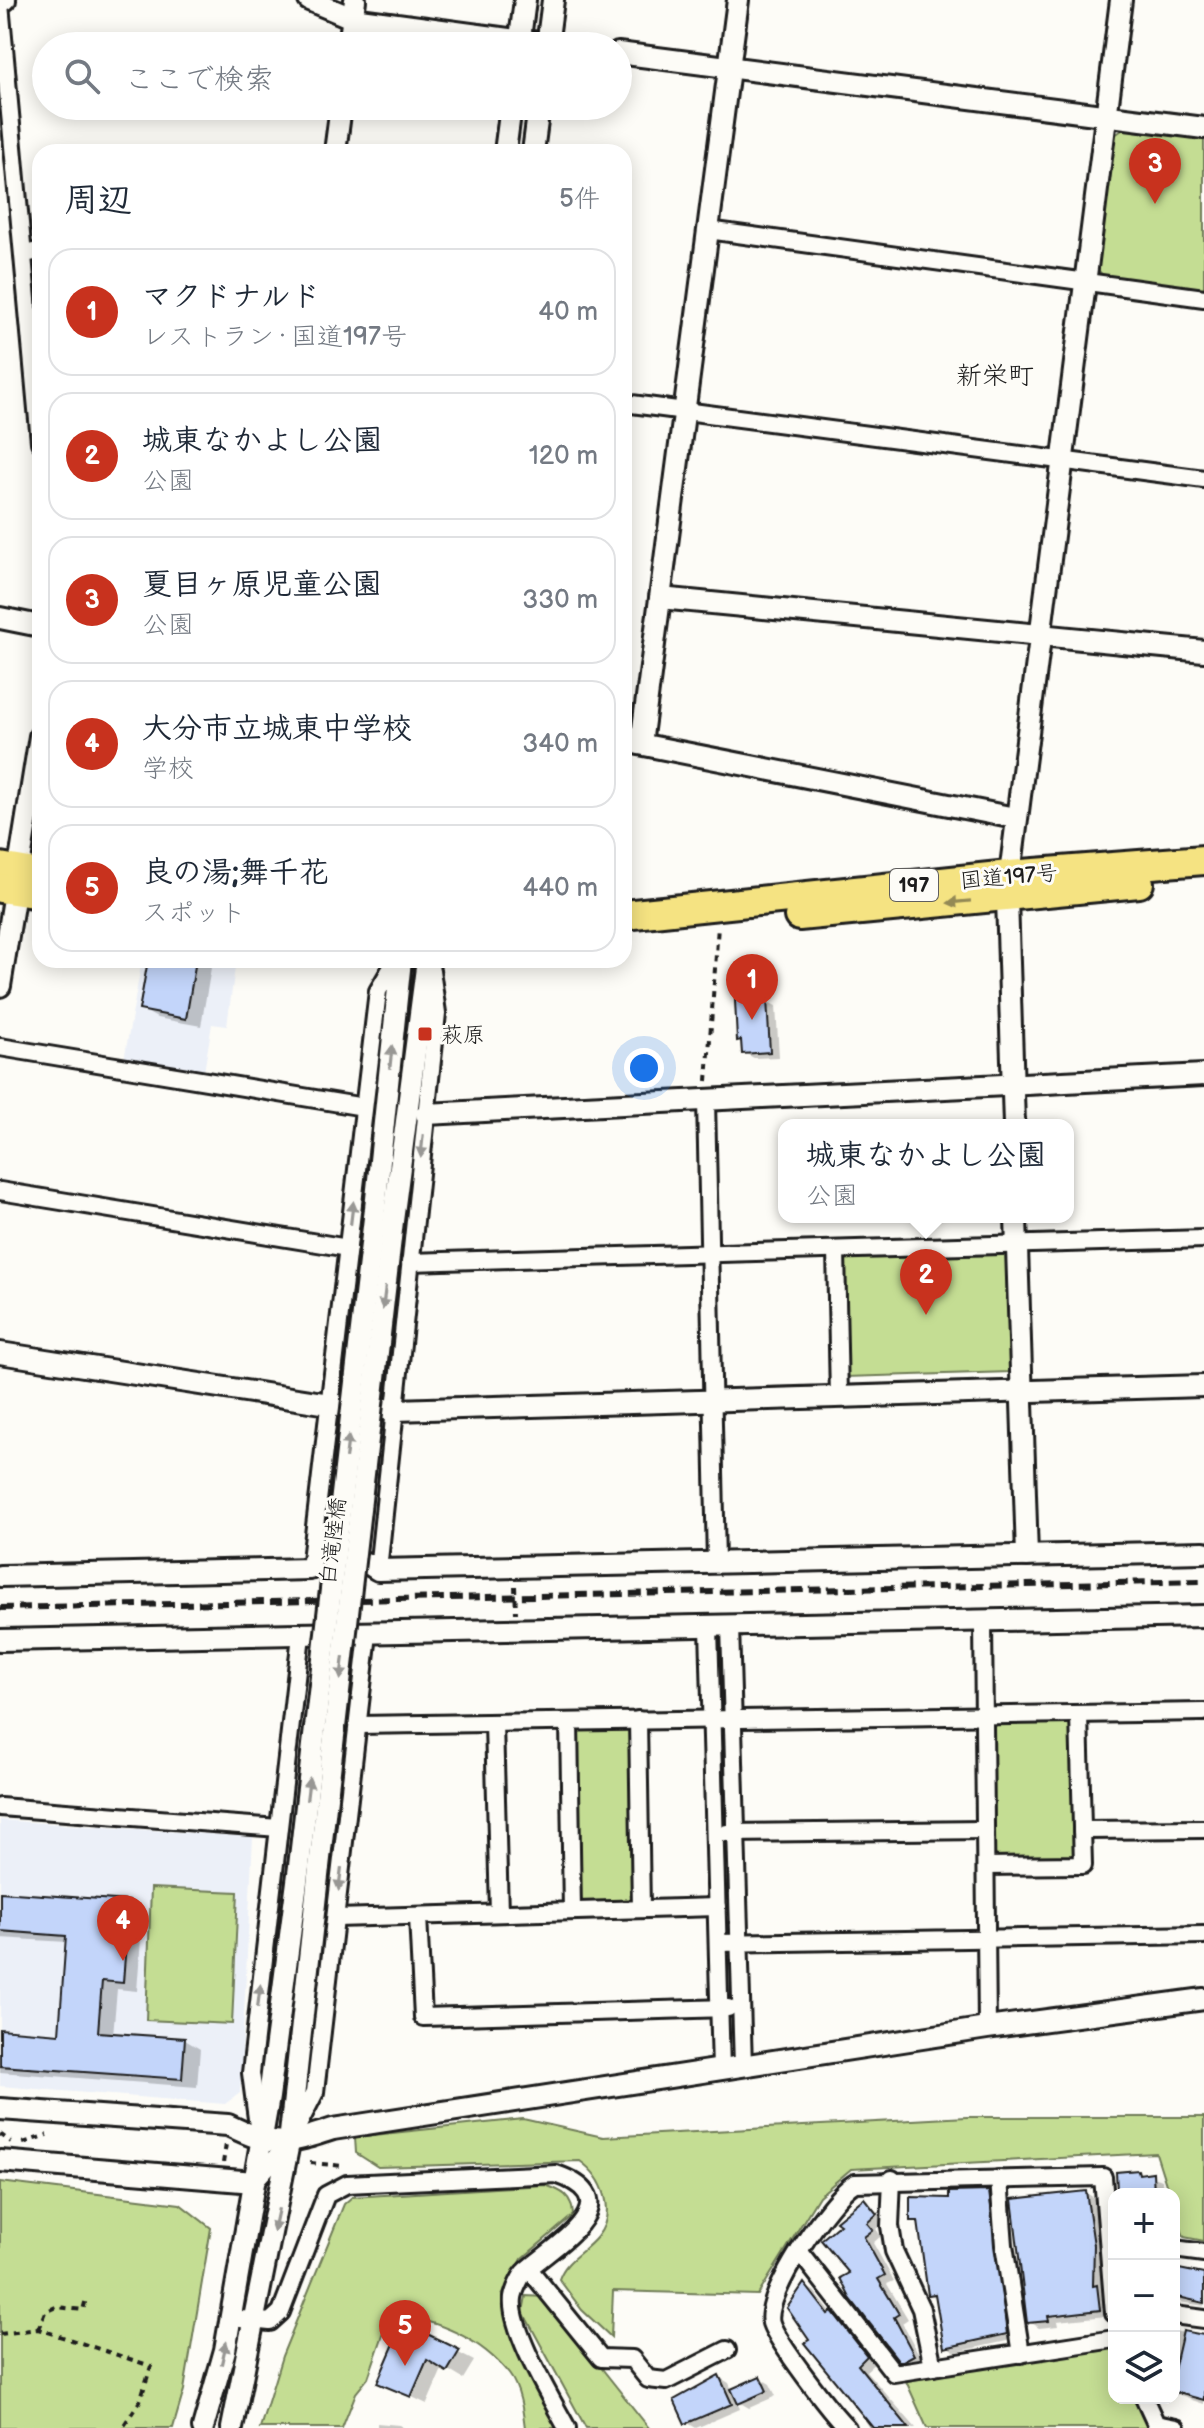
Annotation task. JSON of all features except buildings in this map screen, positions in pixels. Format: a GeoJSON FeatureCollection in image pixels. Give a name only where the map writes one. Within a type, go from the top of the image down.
{"type":"FeatureCollection","features":[{"type":"Feature","properties":{"kind":"highway","name":"国道197号"},"geometry":{"type":"LineString","coordinates":[[632,931],[718,923],[1204,860]]}},
{"type":"Feature","properties":{"kind":"highway","name":"国道197号"},"geometry":{"type":"LineString","coordinates":[[632,914],[1008,886],[1204,879]]}},
{"type":"Feature","properties":{"kind":"street"},"geometry":{"type":"LineString","coordinates":[[309,0],[465,32]]}},
{"type":"Feature","properties":{"kind":"street"},"geometry":{"type":"LineString","coordinates":[[521,32],[525,0]]}},
{"type":"Feature","properties":{"kind":"street"},"geometry":{"type":"LineString","coordinates":[[552,32],[553,0]]}},
{"type":"Feature","properties":{"kind":"street"},"geometry":{"type":"LineString","coordinates":[[738,0],[660,598],[633,742],[1015,818]]}},
{"type":"Feature","properties":{"kind":"street"},"geometry":{"type":"LineString","coordinates":[[1014,1119],[1008,886],[1121,0]]}},
{"type":"Feature","properties":{"kind":"street"},"geometry":{"type":"LineString","coordinates":[[2,1],[32,354]]}},
{"type":"Feature","properties":{"kind":"street"},"geometry":{"type":"LineString","coordinates":[[351,32],[353,9]]}},
{"type":"Feature","properties":{"kind":"street"},"geometry":{"type":"LineString","coordinates":[[632,55],[1204,128]]}},
{"type":"Feature","properties":{"kind":"street"},"geometry":{"type":"LineString","coordinates":[[336,144],[339,120]]}},
{"type":"Feature","properties":{"kind":"street"},"geometry":{"type":"LineString","coordinates":[[506,144],[509,120]]}},
{"type":"Feature","properties":{"kind":"street"},"geometry":{"type":"LineString","coordinates":[[534,144],[537,120]]}},
{"type":"Feature","properties":{"kind":"street"},"geometry":{"type":"LineString","coordinates":[[708,230],[1204,298]]}},
{"type":"Feature","properties":{"kind":"street"},"geometry":{"type":"LineString","coordinates":[[23,254],[32,252]]}},
{"type":"Feature","properties":{"kind":"street"},"geometry":{"type":"LineString","coordinates":[[632,404],[1204,479]]}},
{"type":"Feature","properties":{"kind":"street"},"geometry":{"type":"LineString","coordinates":[[660,598],[1204,651]]}},
{"type":"Feature","properties":{"kind":"street"},"geometry":{"type":"LineString","coordinates":[[0,618],[32,624]]}},
{"type":"Feature","properties":{"kind":"street"},"geometry":{"type":"LineString","coordinates":[[0,986],[32,791]]}},
{"type":"Feature","properties":{"kind":"street"},"geometry":{"type":"LineString","coordinates":[[310,1569],[378,991],[393,968]]}},
{"type":"Feature","properties":{"kind":"street"},"geometry":{"type":"LineString","coordinates":[[384,1219],[398,968]]}},
{"type":"Feature","properties":{"kind":"street"},"geometry":{"type":"LineString","coordinates":[[384,1219],[427,968]]}},
{"type":"Feature","properties":{"kind":"street"},"geometry":{"type":"LineString","coordinates":[[378,1570],[437,1013],[429,968]]}},
{"type":"Feature","properties":{"kind":"street"},"geometry":{"type":"LineString","coordinates":[[0,1047],[364,1107]]}},
{"type":"Feature","properties":{"kind":"street"},"geometry":{"type":"LineString","coordinates":[[426,1114],[1204,1075]]}},
{"type":"Feature","properties":{"kind":"street"},"geometry":{"type":"LineString","coordinates":[[706,1100],[716,1563]]}},
{"type":"Feature","properties":{"kind":"street"},"geometry":{"type":"LineString","coordinates":[[0,1191],[348,1248]]}},
{"type":"Feature","properties":{"kind":"street","name":"白滝陸橋"},"geometry":{"type":"LineString","coordinates":[[309,1867],[384,1219]]}},
{"type":"Feature","properties":{"kind":"street"},"geometry":{"type":"LineString","coordinates":[[1016,1223],[1027,1556]]}},
{"type":"Feature","properties":{"kind":"street"},"geometry":{"type":"LineString","coordinates":[[410,1262],[1204,1239]]}},
{"type":"Feature","properties":{"kind":"street"},"geometry":{"type":"LineString","coordinates":[[836,1250],[839,1397]]}},
{"type":"Feature","properties":{"kind":"street"},"geometry":{"type":"LineString","coordinates":[[0,1353],[329,1404],[395,1410],[1204,1386]]}},
{"type":"Feature","properties":{"kind":"street"},"geometry":{"type":"LineString","coordinates":[[0,1576],[310,1569],[324,1558],[362,1559],[378,1570],[1204,1552]]}},
{"type":"Feature","properties":{"kind":"street"},"geometry":{"type":"LineString","coordinates":[[0,1640],[1204,1616]]}},
{"type":"Feature","properties":{"kind":"street"},"geometry":{"type":"LineString","coordinates":[[983,1621],[987,2028]]}},
{"type":"Feature","properties":{"kind":"street"},"geometry":{"type":"LineString","coordinates":[[730,1626],[743,2066]]}},
{"type":"Feature","properties":{"kind":"street"},"geometry":{"type":"LineString","coordinates":[[709,1627],[721,2070]]}},
{"type":"Feature","properties":{"kind":"street"},"geometry":{"type":"LineString","coordinates":[[254,2182],[289,2143],[315,2092],[368,1634]]}},
{"type":"Feature","properties":{"kind":"street"},"geometry":{"type":"LineString","coordinates":[[260,2141],[251,2073],[301,1635]]}},
{"type":"Feature","properties":{"kind":"street"},"geometry":{"type":"LineString","coordinates":[[358,1725],[1204,1712]]}},
{"type":"Feature","properties":{"kind":"street"},"geometry":{"type":"LineString","coordinates":[[986,1866],[1083,1865],[1079,1714]]}},
{"type":"Feature","properties":{"kind":"street"},"geometry":{"type":"LineString","coordinates":[[638,1720],[641,1909]]}},
{"type":"Feature","properties":{"kind":"street"},"geometry":{"type":"LineString","coordinates":[[569,1722],[572,1911]]}},
{"type":"Feature","properties":{"kind":"street"},"geometry":{"type":"LineString","coordinates":[[494,1723],[499,1913]]}},
{"type":"Feature","properties":{"kind":"street"},"geometry":{"type":"LineString","coordinates":[[0,1807],[279,1828]]}},
{"type":"Feature","properties":{"kind":"street"},"geometry":{"type":"LineString","coordinates":[[1082,1830],[1204,1829]]}},
{"type":"Feature","properties":{"kind":"street"},"geometry":{"type":"LineString","coordinates":[[715,1833],[985,1830]]}},
{"type":"Feature","properties":{"kind":"street"},"geometry":{"type":"LineString","coordinates":[[203,2428],[231,2318],[309,1867]]}},
{"type":"Feature","properties":{"kind":"street"},"geometry":{"type":"LineString","coordinates":[[232,2428],[289,2143],[309,1867]]}},
{"type":"Feature","properties":{"kind":"street"},"geometry":{"type":"LineString","coordinates":[[336,1918],[717,1907]]}},
{"type":"Feature","properties":{"kind":"street"},"geometry":{"type":"LineString","coordinates":[[418,1916],[423,2017],[741,2008]]}},
{"type":"Feature","properties":{"kind":"street"},"geometry":{"type":"LineString","coordinates":[[718,1943],[1204,1935]]}},
{"type":"Feature","properties":{"kind":"street"},"geometry":{"type":"LineString","coordinates":[[0,2109],[228,2125],[260,2141],[289,2143],[333,2129],[987,2028],[1204,1999]]}},
{"type":"Feature","properties":{"kind":"street"},"geometry":{"type":"LineString","coordinates":[[0,2161],[254,2182]]}},
{"type":"Feature","properties":{"kind":"street"},"geometry":{"type":"LineString","coordinates":[[231,2318],[270,2322],[281,2312],[326,2195],[347,2184],[556,2174],[577,2182],[586,2195],[587,2211],[581,2226],[554,2252],[524,2272],[513,2299],[523,2342],[567,2428]]}},
{"type":"Feature","properties":{"kind":"street"},"geometry":{"type":"LineString","coordinates":[[841,2426],[771,2323],[770,2304],[799,2251],[843,2189],[855,2183],[892,2179],[1103,2177],[1108,2220]]}},
{"type":"Feature","properties":{"kind":"street"},"geometry":{"type":"LineString","coordinates":[[892,2179],[890,2226],[894,2251],[921,2309],[933,2367]]}},
{"type":"Feature","properties":{"kind":"street"},"geometry":{"type":"LineString","coordinates":[[999,2179],[1004,2245],[1021,2354]]}},
{"type":"Feature","properties":{"kind":"street"},"geometry":{"type":"LineString","coordinates":[[1180,2250],[1204,2253]]}},
{"type":"Feature","properties":{"kind":"street"},"geometry":{"type":"LineString","coordinates":[[799,2251],[894,2373],[1108,2340]]}},
{"type":"Feature","properties":{"kind":"street"},"geometry":{"type":"LineString","coordinates":[[529,2269],[601,2358],[632,2359],[648,2379],[666,2381],[727,2350]]}},
{"type":"Feature","properties":{"kind":"street"},"geometry":{"type":"LineString","coordinates":[[1180,2316],[1204,2319]]}},
{"type":"Feature","properties":{"kind":"street"},"geometry":{"type":"LineString","coordinates":[[1147,2404],[1156,2424],[1176,2428]]}},
{"type":"Feature","properties":{"kind":"path"},"geometry":{"type":"LineString","coordinates":[[706,1100],[718,923]]}},
{"type":"Feature","properties":{"kind":"path"},"geometry":{"type":"LineString","coordinates":[[514,1567],[516,1631]]}},
{"type":"Feature","properties":{"kind":"path"},"geometry":{"type":"LineString","coordinates":[[0,2134],[17,2145],[47,2135]]}},
{"type":"Feature","properties":{"kind":"path"},"geometry":{"type":"LineString","coordinates":[[223,2165],[226,2142]]}},
{"type":"Feature","properties":{"kind":"path"},"geometry":{"type":"LineString","coordinates":[[38,2329],[45,2312],[56,2307],[83,2310],[86,2299]]}},
{"type":"Feature","properties":{"kind":"path"},"geometry":{"type":"LineString","coordinates":[[0,2334],[38,2329],[151,2366],[140,2401],[122,2428]]}},
{"type":"Feature","properties":{"kind":"shaded area"},"geometry":{"type":"Polygon","coordinates":[[[141,968],[235,968],[227,1026],[212,1024],[204,1072],[124,1060],[141,968]]]}},
{"type":"Feature","properties":{"kind":"shaded area"},"geometry":{"type":"Polygon","coordinates":[[[0,1820],[253,1837],[240,2093],[225,2104],[0,2086],[0,1820]]]}},
{"type":"Feature","properties":{"kind":"green space"},"geometry":{"type":"Polygon","coordinates":[[[1125,128],[1204,139],[1204,291],[1105,278],[1098,270],[1115,135],[1125,128]]]}},
{"type":"Feature","properties":{"kind":"green space"},"geometry":{"type":"Polygon","coordinates":[[[1007,1252],[1011,1372],[845,1377],[841,1257],[1007,1252]]]}},
{"type":"Feature","properties":{"kind":"green space"},"geometry":{"type":"Polygon","coordinates":[[[1066,1720],[1073,1728],[1077,1851],[1071,1859],[1001,1860],[993,1852],[992,1728],[1001,1721],[1066,1720]]]}},
{"type":"Feature","properties":{"kind":"green space"},"geometry":{"type":"Polygon","coordinates":[[[626,1725],[632,1732],[636,1895],[630,1904],[588,1905],[579,1898],[573,1733],[580,1727],[626,1725]]]}},
{"type":"Feature","properties":{"kind":"green space"},"geometry":{"type":"Polygon","coordinates":[[[151,1888],[238,1892],[232,2024],[146,2020],[151,1888]]]}},
{"type":"Feature","properties":{"kind":"green space"},"geometry":{"type":"Polygon","coordinates":[[[967,2117],[1204,2117],[1204,2241],[1184,2237],[1180,2225],[1180,2188],[1167,2188],[1156,2153],[851,2169],[819,2196],[758,2295],[613,2291],[611,2337],[582,2310],[559,2279],[571,2261],[597,2237],[606,2217],[607,2206],[601,2186],[580,2161],[378,2167],[356,2153],[355,2137],[523,2119],[603,2137],[967,2117]]]}},
{"type":"Feature","properties":{"kind":"green space"},"geometry":{"type":"Polygon","coordinates":[[[0,2182],[180,2204],[211,2228],[184,2390],[173,2428],[0,2428],[0,2182]]]}},
{"type":"Feature","properties":{"kind":"green space"},"geometry":{"type":"Polygon","coordinates":[[[545,2185],[565,2195],[571,2203],[573,2215],[522,2259],[502,2296],[505,2312],[559,2428],[525,2428],[513,2380],[498,2362],[472,2341],[426,2321],[394,2318],[385,2329],[368,2378],[356,2393],[342,2428],[260,2428],[282,2356],[344,2204],[352,2197],[545,2185]]]}},
{"type":"Feature","properties":{"kind":"green space"},"geometry":{"type":"Polygon","coordinates":[[[526,2296],[545,2297],[649,2428],[586,2428],[523,2312],[526,2296]]]}},
{"type":"Feature","properties":{"kind":"green space"},"geometry":{"type":"Polygon","coordinates":[[[1108,2347],[1108,2404],[1142,2404],[1153,2428],[927,2428],[906,2381],[1108,2347]]]}},
{"type":"Feature","properties":{"kind":"railway"},"geometry":{"type":"LineString","coordinates":[[0,1608],[1204,1581]]}},
{"type":"Feature","properties":{"kind":"place","name":"夏目ヶ原児童公園"},"geometry":{"type":"Point","coordinates":[1155,204]}},
{"type":"Feature","properties":{"kind":"place","name":"マクドナルド"},"geometry":{"type":"Point","coordinates":[752,1020]}},
{"type":"Feature","properties":{"kind":"place","name":"萩原"},"geometry":{"type":"Point","coordinates":[425,1034]}},
{"type":"Feature","properties":{"kind":"place","name":"城東なかよし公園"},"geometry":{"type":"Point","coordinates":[926,1315]}},
{"type":"Feature","properties":{"kind":"place","name":"大分市立城東中学校"},"geometry":{"type":"Point","coordinates":[123,1961]}},
{"type":"Feature","properties":{"kind":"place","name":"良の湯;舞千花"},"geometry":{"type":"Point","coordinates":[405,2366]}},
{"type":"Feature","properties":{"kind":"district","name":"新栄町"},"geometry":{"type":"Point","coordinates":[995,375]}}]}
